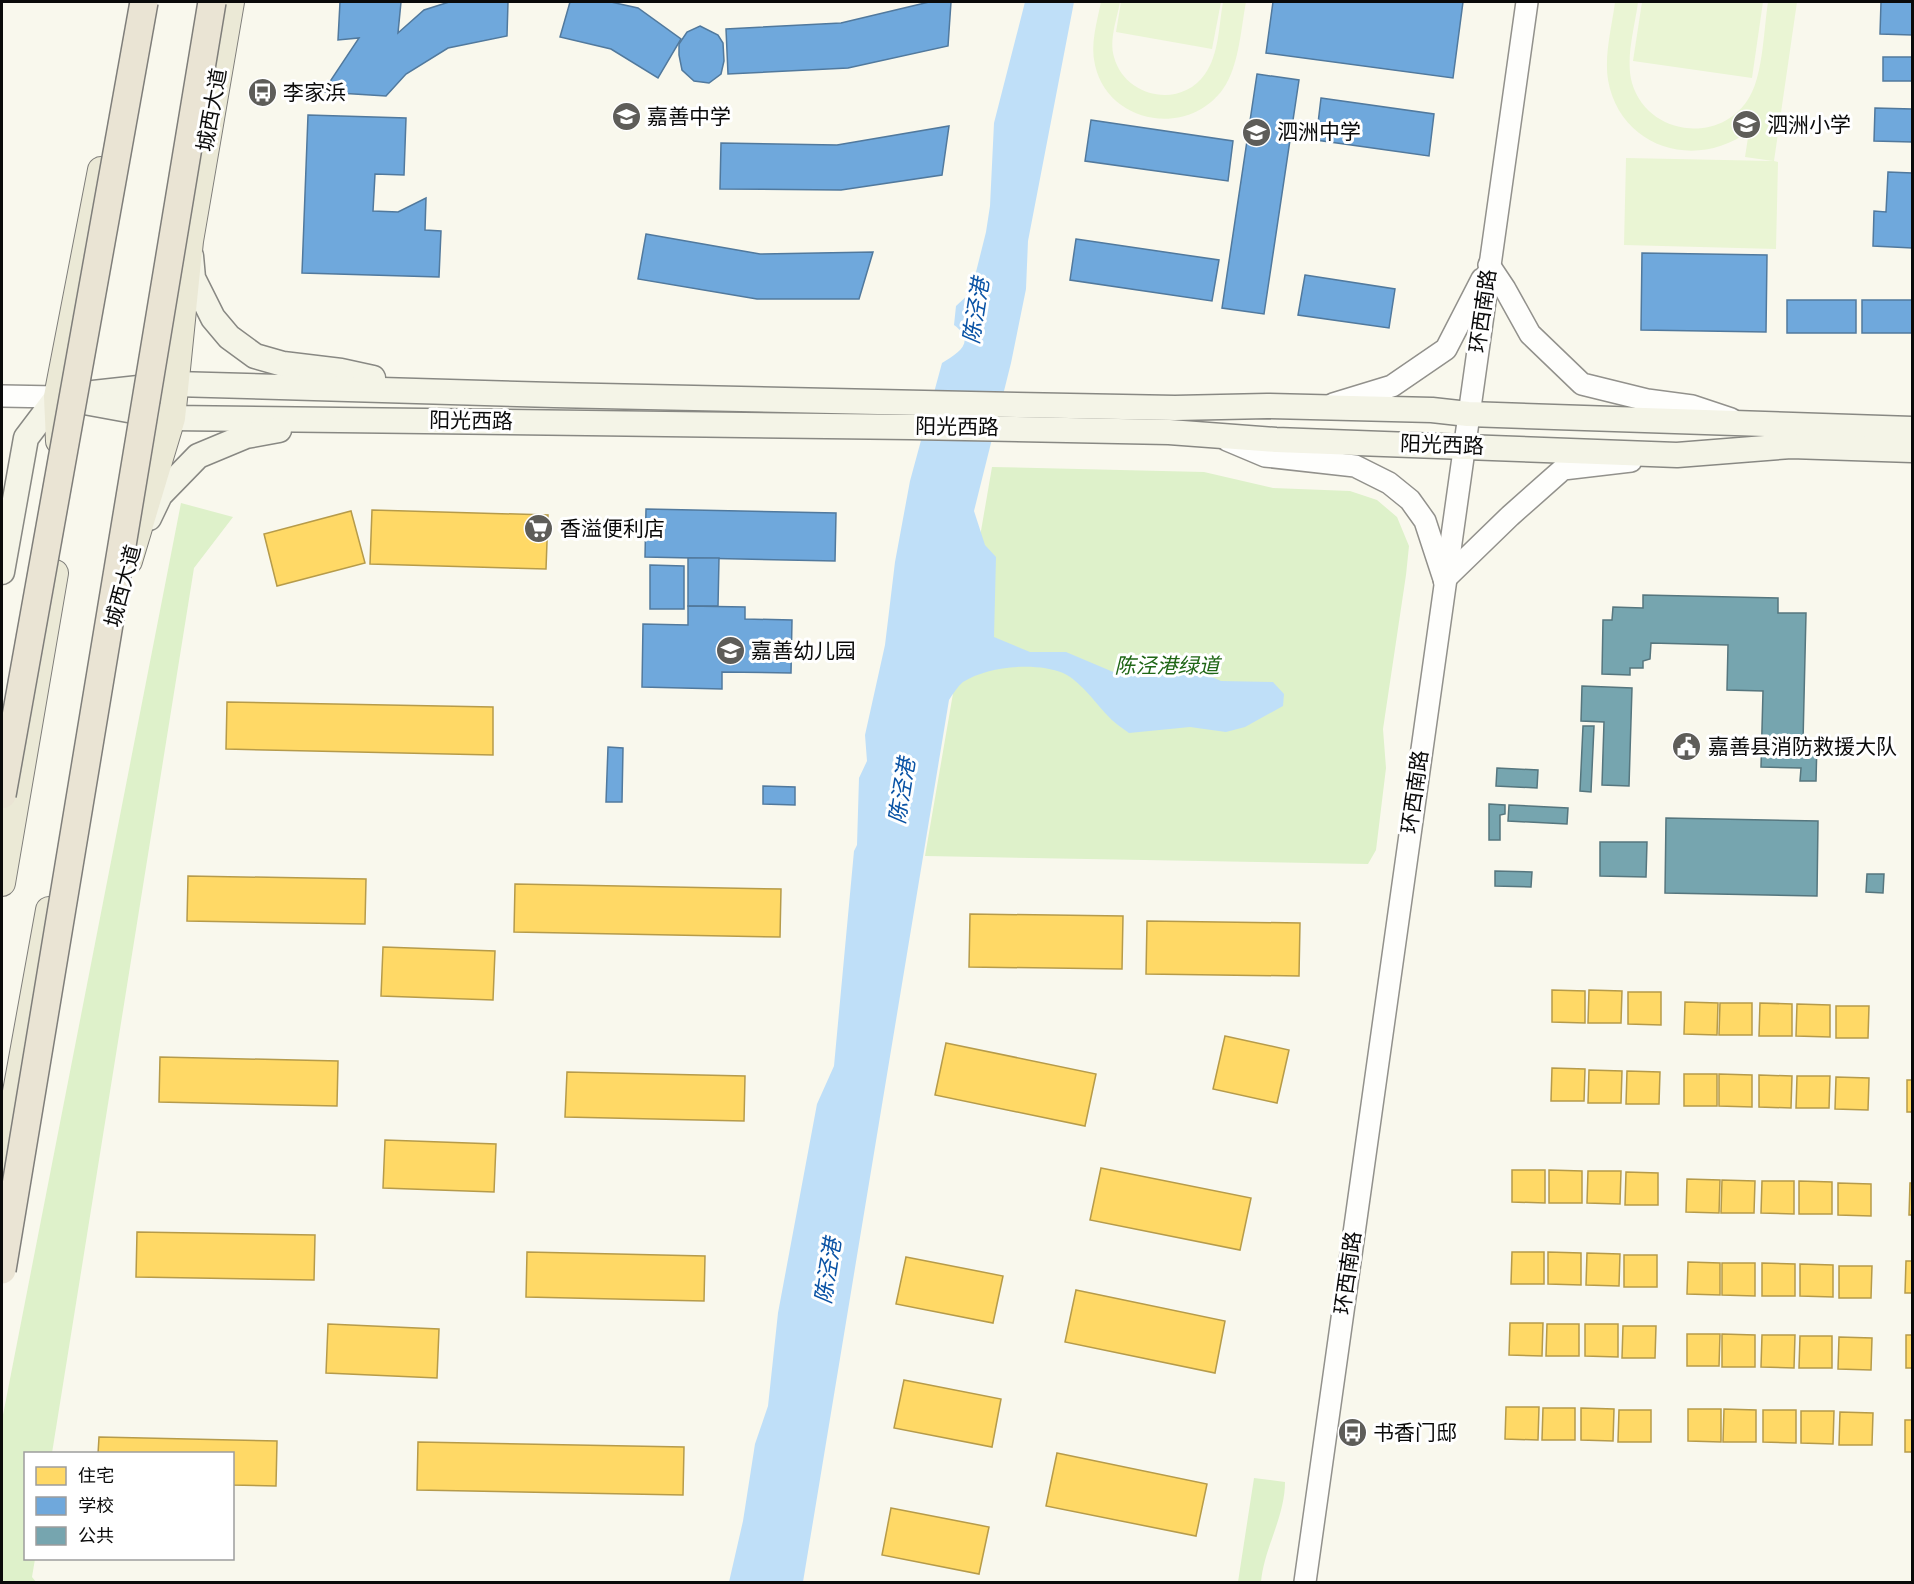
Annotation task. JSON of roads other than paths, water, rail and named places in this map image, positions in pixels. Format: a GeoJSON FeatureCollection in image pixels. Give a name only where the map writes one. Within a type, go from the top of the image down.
{"type":"FeatureCollection","features":[{"type":"Feature","properties":{"kind":"highway"},"geometry":{"type":"LineString","coordinates":[[2,795],[144,2]]}},
{"type":"Feature","properties":{"kind":"highway"},"geometry":{"type":"LineString","coordinates":[[2,1270],[212,2]]}},
{"type":"Feature","properties":{"kind":"main road"},"geometry":{"type":"LineString","coordinates":[[2,883],[61,540],[57,397],[133,2]]}},
{"type":"Feature","properties":{"kind":"main road","name":"城西大道"},"geometry":{"type":"LineString","coordinates":[[2,1169],[68,800],[129,561],[172,418],[190,241],[231,2]]}},
{"type":"Feature","properties":{"kind":"main road"},"geometry":{"type":"LineString","coordinates":[[190,241],[193,278],[213,318],[229,337],[255,356],[283,364],[341,371],[431,391]]}},
{"type":"Feature","properties":{"kind":"main road"},"geometry":{"type":"LineString","coordinates":[[2,572],[26,438],[57,397],[175,384],[431,391]]}},
{"type":"Feature","properties":{"kind":"main road","name":"阳光西路"},"geometry":{"type":"LineString","coordinates":[[431,391],[1017,405],[1432,410],[1468,414],[1912,429]]}},
{"type":"Feature","properties":{"kind":"main road","name":"阳光西路"},"geometry":{"type":"LineString","coordinates":[[57,397],[172,418],[1169,432],[1276,440],[1677,455],[1791,446],[1912,450]]}},
{"type":"Feature","properties":{"kind":"main road"},"geometry":{"type":"LineString","coordinates":[[129,561],[160,495],[198,456],[246,436],[339,420]]}},
{"type":"Feature","properties":{"kind":"street","name":"环西南路"},"geometry":{"type":"LineString","coordinates":[[1305,1582],[1527,2]]}},
{"type":"Feature","properties":{"kind":"street"},"geometry":{"type":"LineString","coordinates":[[1322,408],[1392,386],[1446,349],[1489,265]]}},
{"type":"Feature","properties":{"kind":"street"},"geometry":{"type":"LineString","coordinates":[[1489,265],[1530,334],[1582,384],[1647,400],[1692,406],[1745,424]]}},
{"type":"Feature","properties":{"kind":"street","name":"阳光西路"},"geometry":{"type":"LineString","coordinates":[[2,396],[57,397]]}},
{"type":"Feature","properties":{"kind":"street"},"geometry":{"type":"LineString","coordinates":[[1217,435],[1265,456],[1355,466],[1389,483],[1410,500],[1425,521],[1444,580],[1563,469],[1677,455]]}},
{"type":"Feature","properties":{"kind":"water","name":"陈泾港"},"geometry":{"type":"Polygon","coordinates":[[[1025,2],[1074,2],[1028,241],[1026,289],[1011,363],[974,511],[985,545],[996,557],[994,637],[1030,652],[1066,652],[1118,674],[1168,667],[1189,667],[1221,681],[1273,682],[1284,694],[1283,706],[1245,727],[1226,732],[1190,727],[1129,733],[1112,720],[1069,676],[1052,670],[1026,667],[999,669],[973,677],[963,682],[949,700],[803,1582],[729,1582],[743,1521],[755,1444],[768,1406],[778,1313],[817,1104],[834,1066],[854,851],[857,845],[859,778],[867,761],[865,735],[885,645],[895,562],[910,481],[942,363],[959,351],[965,342],[961,331],[954,325],[956,306],[971,292],[986,232],[990,206],[994,123],[1025,2]]]}},
{"type":"Feature","properties":{"kind":"place","name":"李家浜"},"geometry":{"type":"Point","coordinates":[262,93]}},
{"type":"Feature","properties":{"kind":"place","name":"嘉善中学"},"geometry":{"type":"Point","coordinates":[626,117]}},
{"type":"Feature","properties":{"kind":"place","name":"泗洲小学"},"geometry":{"type":"Point","coordinates":[1746,125]}},
{"type":"Feature","properties":{"kind":"place","name":"泗洲中学"},"geometry":{"type":"Point","coordinates":[1256,132]}},
{"type":"Feature","properties":{"kind":"place","name":"香溢便利店"},"geometry":{"type":"Point","coordinates":[539,529]}},
{"type":"Feature","properties":{"kind":"place","name":"嘉善幼儿园"},"geometry":{"type":"Point","coordinates":[730,651]}},
{"type":"Feature","properties":{"kind":"place","name":"嘉善县消防救援大队"},"geometry":{"type":"Point","coordinates":[1687,747]}},
{"type":"Feature","properties":{"kind":"place","name":"书香门邸"},"geometry":{"type":"Point","coordinates":[1352,1433]}},
{"type":"Feature","properties":{"kind":"park label","name":"陈泾港绿道"},"geometry":{"type":"Point","coordinates":[1167,666]}}]}
